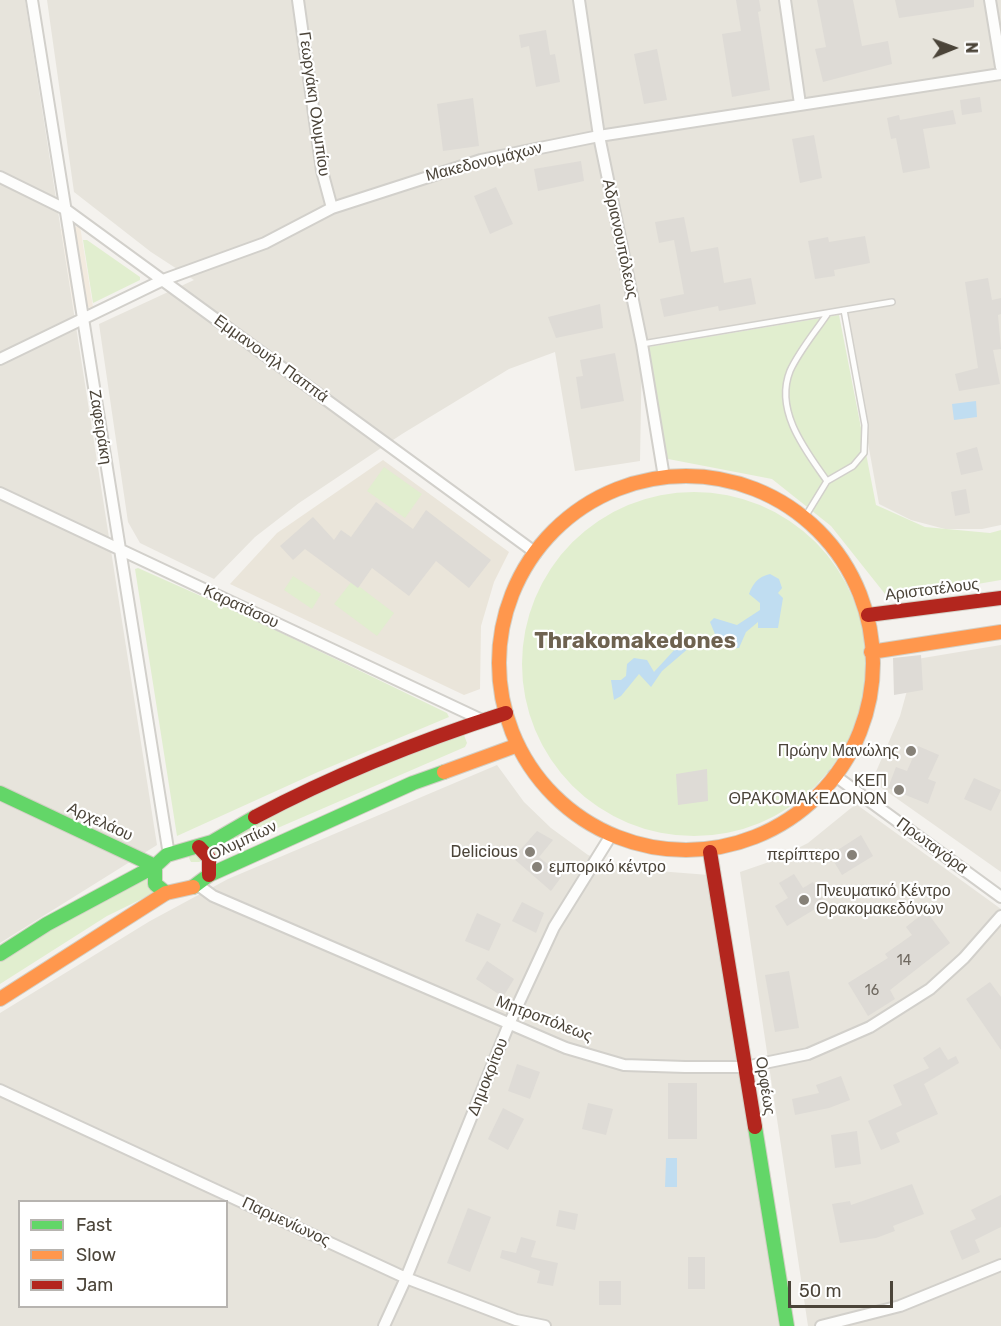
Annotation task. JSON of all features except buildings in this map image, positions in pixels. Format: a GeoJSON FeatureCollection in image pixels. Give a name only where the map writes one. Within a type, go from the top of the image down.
{"type":"FeatureCollection","features":[{"type":"Feature","properties":{"kind":"street","name":"Ζαφειράκη"},"geometry":{"type":"LineString","coordinates":[[32,0],[170,855]]}},
{"type":"Feature","properties":{"kind":"street","name":"Γεωργάκη Ολυμπίου"},"geometry":{"type":"LineString","coordinates":[[298,0],[322,171],[332,208]]}},
{"type":"Feature","properties":{"kind":"street","name":"Αδριανουπόλεως"},"geometry":{"type":"LineString","coordinates":[[579,0],[599,136],[642,344],[664,477]]}},
{"type":"Feature","properties":{"kind":"street"},"geometry":{"type":"LineString","coordinates":[[785,0],[800,104]]}},
{"type":"Feature","properties":{"kind":"street"},"geometry":{"type":"LineString","coordinates":[[990,0],[1001,67]]}},
{"type":"Feature","properties":{"kind":"street","name":"Μακεδονομάχων"},"geometry":{"type":"LineString","coordinates":[[0,359],[163,280],[265,243],[332,208],[481,160],[599,136],[1001,74]]}},
{"type":"Feature","properties":{"kind":"street","name":"Εμμανουήλ Παππά"},"geometry":{"type":"LineString","coordinates":[[0,177],[65,209],[536,553]]}},
{"type":"Feature","properties":{"kind":"street"},"geometry":{"type":"LineString","coordinates":[[702,474],[749,484],[791,504],[826,539],[865,594],[871,652],[862,717],[854,738],[834,775],[797,808],[763,833],[710,852],[682,855],[653,851],[610,837],[569,812],[538,779],[518,745],[506,712],[500,657],[510,603],[536,553],[552,535],[589,504],[629,487],[664,477],[702,474]]}},
{"type":"Feature","properties":{"kind":"street","name":"Καρατάσου"},"geometry":{"type":"LineString","coordinates":[[0,493],[482,720]]}},
{"type":"Feature","properties":{"kind":"street","name":"Αριστοτέλους"},"geometry":{"type":"LineString","coordinates":[[868,615],[1001,598]]}},
{"type":"Feature","properties":{"kind":"street"},"geometry":{"type":"LineString","coordinates":[[871,652],[1001,632]]}},
{"type":"Feature","properties":{"kind":"street","name":"Ολυμπίων"},"geometry":{"type":"LineString","coordinates":[[0,954],[57,919],[155,866],[170,855],[190,846],[200,847],[315,788],[418,744],[506,712]]}},
{"type":"Feature","properties":{"kind":"street","name":"Ολυμπίων"},"geometry":{"type":"LineString","coordinates":[[0,999],[166,893],[186,890],[198,885],[209,875],[413,783],[518,745]]}},
{"type":"Feature","properties":{"kind":"street","name":"Πρωταγόρα"},"geometry":{"type":"LineString","coordinates":[[834,775],[1001,897]]}},
{"type":"Feature","properties":{"kind":"street","name":"Αρχελάου"},"geometry":{"type":"LineString","coordinates":[[0,793],[155,866]]}},
{"type":"Feature","properties":{"kind":"street","name":"Δημοκρίτου"},"geometry":{"type":"LineString","coordinates":[[384,1326],[406,1278],[509,1024],[554,927],[610,837]]}},
{"type":"Feature","properties":{"kind":"street"},"geometry":{"type":"LineString","coordinates":[[200,847],[209,858],[209,875]]}},
{"type":"Feature","properties":{"kind":"street","name":"Ορφέως"},"geometry":{"type":"LineString","coordinates":[[710,852],[787,1326]]}},
{"type":"Feature","properties":{"kind":"street"},"geometry":{"type":"LineString","coordinates":[[155,866],[155,884],[166,893]]}},
{"type":"Feature","properties":{"kind":"street","name":"Μητροπόλεως"},"geometry":{"type":"LineString","coordinates":[[198,885],[213,896],[509,1024],[566,1048],[624,1065],[745,1067],[808,1054],[870,1028],[930,989],[964,958],[1001,916]]}},
{"type":"Feature","properties":{"kind":"street","name":"Παρμενίωνος"},"geometry":{"type":"LineString","coordinates":[[0,1090],[406,1278],[516,1320],[545,1326]]}},
{"type":"Feature","properties":{"kind":"street"},"geometry":{"type":"LineString","coordinates":[[820,1326],[900,1306],[1001,1265]]}},
{"type":"Feature","properties":{"kind":"lane"},"geometry":{"type":"LineString","coordinates":[[642,344],[892,302]]}},
{"type":"Feature","properties":{"kind":"lane"},"geometry":{"type":"LineString","coordinates":[[805,517],[828,481],[860,459],[866,442],[860,390],[844,310]]}},
{"type":"Feature","properties":{"kind":"lane"},"geometry":{"type":"LineString","coordinates":[[828,313],[790,370],[786,398],[798,440],[828,481]]}},
{"type":"Feature","properties":{"kind":"shaded area"},"geometry":{"type":"Polygon","coordinates":[[[0,0],[25,0],[157,845],[0,943],[0,0]]]}},
{"type":"Feature","properties":{"kind":"shaded area"},"geometry":{"type":"Polygon","coordinates":[[[47,0],[1001,0],[1001,525],[982,529],[945,529],[911,520],[879,504],[844,310],[642,344],[640,461],[575,471],[555,352],[509,369],[402,434],[299,503],[255,537],[214,579],[140,543],[128,522],[99,324],[194,280],[151,252],[74,192],[47,0]]]}},
{"type":"Feature","properties":{"kind":"shaded area"},"geometry":{"type":"Polygon","coordinates":[[[80,226],[93,307],[74,310],[61,229],[80,226]]]}},
{"type":"Feature","properties":{"kind":"shaded area"},"geometry":{"type":"Polygon","coordinates":[[[383,460],[509,552],[494,582],[481,626],[480,689],[464,695],[230,584],[277,533],[383,460]]]}},
{"type":"Feature","properties":{"kind":"shaded area"},"geometry":{"type":"Polygon","coordinates":[[[1001,645],[1001,872],[872,781],[900,716],[908,687],[911,660],[1001,645]]]}},
{"type":"Feature","properties":{"kind":"shaded area"},"geometry":{"type":"Polygon","coordinates":[[[497,765],[524,802],[551,828],[588,855],[632,869],[709,875],[779,1326],[0,1326],[0,1013],[150,921],[228,879],[497,765]]]}},
{"type":"Feature","properties":{"kind":"shaded area"},"geometry":{"type":"Polygon","coordinates":[[[856,804],[1001,909],[1001,1326],[808,1326],[740,872],[772,861],[808,843],[856,804]]]}},
{"type":"Feature","properties":{"kind":"green space"},"geometry":{"type":"Polygon","coordinates":[[[83,240],[87,240],[140,277],[140,280],[93,303],[83,240]]]}},
{"type":"Feature","properties":{"kind":"green space"},"geometry":{"type":"Polygon","coordinates":[[[839,315],[876,505],[925,527],[990,533],[1001,530],[1001,580],[889,599],[831,526],[772,479],[663,458],[648,347],[839,315]]]}},
{"type":"Feature","properties":{"kind":"green space"},"geometry":{"type":"Polygon","coordinates":[[[384,467],[422,494],[405,518],[367,491],[384,467]]]}},
{"type":"Feature","properties":{"kind":"green space"},"geometry":{"type":"Polygon","coordinates":[[[694,492],[728,495],[760,505],[789,521],[816,542],[837,569],[853,598],[863,630],[866,664],[863,698],[853,730],[837,759],[816,786],[789,807],[760,823],[728,833],[694,836],[660,833],[628,823],[599,807],[572,786],[551,759],[535,730],[525,698],[522,664],[525,630],[535,598],[551,569],[572,542],[599,521],[628,505],[660,495],[694,492]]]}},
{"type":"Feature","properties":{"kind":"green space"},"geometry":{"type":"Polygon","coordinates":[[[138,568],[257,621],[447,713],[449,717],[318,772],[177,836],[135,569],[138,568]]]}},
{"type":"Feature","properties":{"kind":"green space"},"geometry":{"type":"Polygon","coordinates":[[[293,576],[321,594],[312,609],[284,590],[293,576]]]}},
{"type":"Feature","properties":{"kind":"green space"},"geometry":{"type":"Polygon","coordinates":[[[352,581],[394,613],[377,636],[334,604],[352,581]]]}},
{"type":"Feature","properties":{"kind":"green space"},"geometry":{"type":"Polygon","coordinates":[[[461,727],[467,743],[465,747],[199,862],[191,862],[186,852],[461,727]]]}},
{"type":"Feature","properties":{"kind":"green space"},"geometry":{"type":"Polygon","coordinates":[[[155,866],[160,890],[107,916],[0,984],[0,952],[155,866]]]}},
{"type":"Feature","properties":{"kind":"water"},"geometry":{"type":"Polygon","coordinates":[[[976,401],[977,417],[954,420],[952,404],[976,401]]]}},
{"type":"Feature","properties":{"kind":"water"},"geometry":{"type":"Polygon","coordinates":[[[770,574],[779,579],[782,588],[778,593],[783,598],[778,628],[758,628],[758,622],[746,632],[739,648],[724,648],[717,639],[710,622],[714,618],[737,625],[760,610],[760,603],[749,594],[756,581],[770,574]]]}},
{"type":"Feature","properties":{"kind":"water"},"geometry":{"type":"Polygon","coordinates":[[[689,634],[697,641],[662,671],[651,687],[639,674],[621,696],[614,700],[611,680],[621,680],[626,676],[627,664],[634,658],[647,660],[654,672],[689,634]]]}},
{"type":"Feature","properties":{"kind":"water"},"geometry":{"type":"Polygon","coordinates":[[[666,1158],[677,1158],[677,1187],[665,1187],[666,1158]]]}},
{"type":"Feature","properties":{"kind":"traffic: fast"},"geometry":{"type":"LineString","coordinates":[[193,887],[209,875],[413,783],[444,772]]}},
{"type":"Feature","properties":{"kind":"traffic: fast"},"geometry":{"type":"LineString","coordinates":[[0,793],[155,866]]}},
{"type":"Feature","properties":{"kind":"traffic: fast"},"geometry":{"type":"LineString","coordinates":[[0,954],[47,924],[155,866],[167,855],[212,842],[255,817]]}},
{"type":"Feature","properties":{"kind":"traffic: fast"},"geometry":{"type":"LineString","coordinates":[[155,866],[155,884],[166,893]]}},
{"type":"Feature","properties":{"kind":"traffic: fast"},"geometry":{"type":"LineString","coordinates":[[755,1127],[787,1326]]}},
{"type":"Feature","properties":{"kind":"traffic: slow"},"geometry":{"type":"LineString","coordinates":[[686,476],[722,480],[774,498],[818,531],[851,575],[869,627],[873,663],[869,699],[851,751],[818,795],[774,828],[722,846],[686,850],[650,846],[598,828],[554,795],[521,751],[503,699],[499,663],[503,627],[521,575],[554,531],[598,498],[650,480],[686,476]]}},
{"type":"Feature","properties":{"kind":"traffic: slow"},"geometry":{"type":"LineString","coordinates":[[871,652],[1001,632]]}},
{"type":"Feature","properties":{"kind":"traffic: slow"},"geometry":{"type":"LineString","coordinates":[[444,772],[518,745]]}},
{"type":"Feature","properties":{"kind":"traffic: slow"},"geometry":{"type":"LineString","coordinates":[[0,999],[166,893],[193,887]]}},
{"type":"Feature","properties":{"kind":"traffic: jam"},"geometry":{"type":"LineString","coordinates":[[868,615],[1001,598]]}},
{"type":"Feature","properties":{"kind":"traffic: jam"},"geometry":{"type":"LineString","coordinates":[[255,817],[378,759],[506,713]]}},
{"type":"Feature","properties":{"kind":"traffic: jam"},"geometry":{"type":"LineString","coordinates":[[199,847],[209,858],[209,875]]}},
{"type":"Feature","properties":{"kind":"traffic: jam"},"geometry":{"type":"LineString","coordinates":[[710,852],[755,1127]]}},
{"type":"Feature","properties":{"kind":"place","name":"Πρώην Μανώλης"},"geometry":{"type":"Point","coordinates":[911,751]}},
{"type":"Feature","properties":{"kind":"place","name":"ΚΕΠ ΘΡΑΚΟΜΑΚΕΔΟΝΩΝ"},"geometry":{"type":"Point","coordinates":[899,790]}},
{"type":"Feature","properties":{"kind":"place","name":"Delicious"},"geometry":{"type":"Point","coordinates":[530,852]}},
{"type":"Feature","properties":{"kind":"place","name":"περίπτερο"},"geometry":{"type":"Point","coordinates":[852,855]}},
{"type":"Feature","properties":{"kind":"place","name":"εμπορικό κέντρο"},"geometry":{"type":"Point","coordinates":[537,867]}},
{"type":"Feature","properties":{"kind":"place","name":"Πνευματικό Κέντρο Θρακομακεδόνων"},"geometry":{"type":"Point","coordinates":[804,900]}},
{"type":"Feature","properties":{"kind":"district","name":"Thrakomakedones"},"geometry":{"type":"Point","coordinates":[635,642]}}]}
